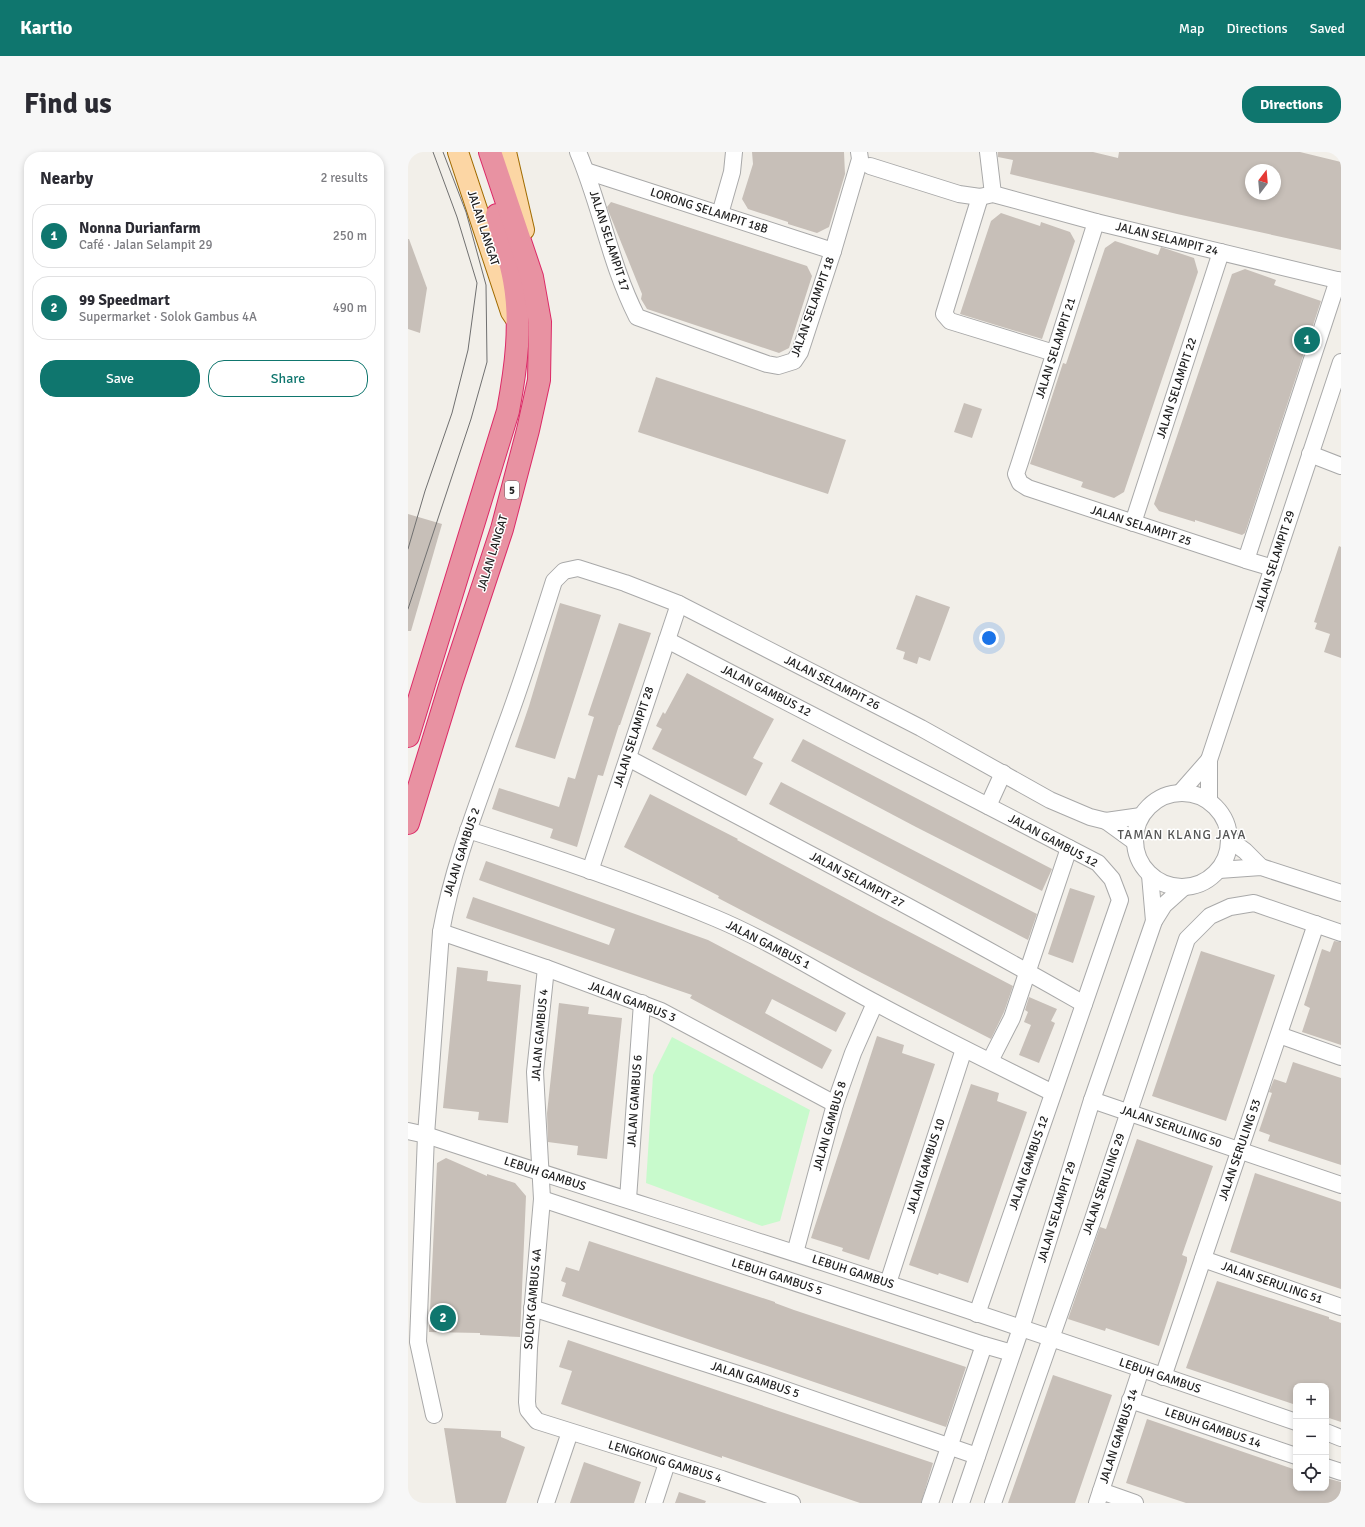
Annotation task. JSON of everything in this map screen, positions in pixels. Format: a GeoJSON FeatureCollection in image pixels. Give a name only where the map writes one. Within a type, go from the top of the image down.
{"type":"FeatureCollection","features":[{"type":"Feature","properties":{"kind":"highway","name":"JALAN LANGAT"},"geometry":{"type":"LineString","coordinates":[[408,736],[508,411],[516,367],[518,325],[514,280],[496,210],[474,152]]}},
{"type":"Feature","properties":{"kind":"highway","name":"JALAN LANGAT"},"geometry":{"type":"LineString","coordinates":[[408,823],[451,683],[502,529],[528,430],[539,380],[540,322],[532,277],[490,152]]}},
{"type":"Feature","properties":{"kind":"main road","name":"JALAN LANGAT"},"geometry":{"type":"LineString","coordinates":[[458,152],[511,312],[518,325]]}},
{"type":"Feature","properties":{"kind":"main road","name":"JALAN LANGAT"},"geometry":{"type":"LineString","coordinates":[[506,152],[522,217],[532,277]]}},
{"type":"Feature","properties":{"kind":"street","name":"JALAN SELAMPIT 17"},"geometry":{"type":"LineString","coordinates":[[578,152],[586,171],[626,296],[637,317],[650,322]]}},
{"type":"Feature","properties":{"kind":"street"},"geometry":{"type":"LineString","coordinates":[[720,214],[732,172],[734,152]]}},
{"type":"Feature","properties":{"kind":"street","name":"JALAN SELAMPIT 18"},"geometry":{"type":"LineString","coordinates":[[650,322],[767,364],[778,366],[794,362],[800,352],[833,251],[860,159],[859,152]]}},
{"type":"Feature","properties":{"kind":"street"},"geometry":{"type":"LineString","coordinates":[[988,152],[987,195],[944,314],[950,321],[1054,353]]}},
{"type":"Feature","properties":{"kind":"street","name":"JALAN SELAMPIT 24"},"geometry":{"type":"LineString","coordinates":[[870,166],[959,194],[987,195],[1340,280]]}},
{"type":"Feature","properties":{"kind":"street","name":"LORONG SELAMPIT 18B"},"geometry":{"type":"LineString","coordinates":[[586,171],[833,251]]}},
{"type":"Feature","properties":{"kind":"street","name":"JALAN SELAMPIT 21"},"geometry":{"type":"LineString","coordinates":[[1016,474],[1096,222]]}},
{"type":"Feature","properties":{"kind":"street","name":"JALAN SELAMPIT 22"},"geometry":{"type":"LineString","coordinates":[[1133,523],[1222,252]]}},
{"type":"Feature","properties":{"kind":"street"},"geometry":{"type":"LineString","coordinates":[[1246,560],[1340,280]]}},
{"type":"Feature","properties":{"kind":"street","name":"JALAN SELAMPIT 29"},"geometry":{"type":"LineString","coordinates":[[1209,801],[1209,760],[1341,362]]}},
{"type":"Feature","properties":{"kind":"street"},"geometry":{"type":"LineString","coordinates":[[1310,454],[1341,466]]}},
{"type":"Feature","properties":{"kind":"street","name":"JALAN SELAMPIT 25"},"geometry":{"type":"LineString","coordinates":[[1016,474],[1020,483],[1028,488],[1273,568]]}},
{"type":"Feature","properties":{"kind":"street","name":"JALAN SELAMPIT 26"},"geometry":{"type":"LineString","coordinates":[[554,580],[564,571],[578,568],[625,583],[679,604],[921,728],[1050,800],[1106,821],[1134,842]]}},
{"type":"Feature","properties":{"kind":"street","name":"JALAN GAMBUS 2"},"geometry":{"type":"LineString","coordinates":[[434,1415],[418,1342],[426,1135],[440,932],[446,904],[468,830],[516,699],[554,580]]}},
{"type":"Feature","properties":{"kind":"street","name":"JALAN SELAMPIT 28"},"geometry":{"type":"LineString","coordinates":[[590,871],[679,604]]}},
{"type":"Feature","properties":{"kind":"street","name":"JALAN GAMBUS 12"},"geometry":{"type":"LineString","coordinates":[[667,640],[1098,863],[1112,879],[1120,900],[977,1314]]}},
{"type":"Feature","properties":{"kind":"street","name":"JALAN SELAMPIT 27"},"geometry":{"type":"LineString","coordinates":[[628,758],[1028,972],[1084,1004]]}},
{"type":"Feature","properties":{"kind":"street","name":"JALAN SELAMPIT 29"},"geometry":{"type":"LineString","coordinates":[[1180,793],[1209,760]]}},
{"type":"Feature","properties":{"kind":"street"},"geometry":{"type":"LineString","coordinates":[[988,806],[1003,773]]}},
{"type":"Feature","properties":{"kind":"street"},"geometry":{"type":"LineString","coordinates":[[1180,793],[1196,795],[1209,801],[1220,812],[1228,825],[1230,840],[1229,851],[1219,870],[1209,880],[1197,886],[1183,888],[1171,887],[1150,875],[1142,866],[1134,842],[1136,828],[1141,816],[1149,806],[1158,799],[1180,793]]}},
{"type":"Feature","properties":{"kind":"street","name":"JALAN SELAMPIT 26"},"geometry":{"type":"LineString","coordinates":[[1106,821],[1141,816]]}},
{"type":"Feature","properties":{"kind":"street","name":"JALAN GAMBUS 1"},"geometry":{"type":"LineString","coordinates":[[468,830],[590,871],[660,896],[720,920],[761,939],[875,1003],[1053,1093]]}},
{"type":"Feature","properties":{"kind":"street"},"geometry":{"type":"LineString","coordinates":[[1230,840],[1245,851],[1261,867]]}},
{"type":"Feature","properties":{"kind":"street"},"geometry":{"type":"LineString","coordinates":[[990,1062],[1012,1018],[1068,848]]}},
{"type":"Feature","properties":{"kind":"street"},"geometry":{"type":"LineString","coordinates":[[1219,870],[1261,867],[1341,892]]}},
{"type":"Feature","properties":{"kind":"street","name":"JALAN SELAMPIT 29"},"geometry":{"type":"LineString","coordinates":[[1150,875],[1154,921]]}},
{"type":"Feature","properties":{"kind":"street","name":"JALAN SELAMPIT 29"},"geometry":{"type":"LineString","coordinates":[[961,1503],[1021,1328],[1092,1100],[1154,921],[1164,906],[1183,888]]}},
{"type":"Feature","properties":{"kind":"street","name":"JALAN SERULING 29"},"geometry":{"type":"LineString","coordinates":[[993,1503],[1187,940],[1210,916],[1230,908],[1254,903],[1316,924]]}},
{"type":"Feature","properties":{"kind":"street"},"geometry":{"type":"LineString","coordinates":[[1316,924],[1341,933]]}},
{"type":"Feature","properties":{"kind":"street","name":"JALAN SERULING 53"},"geometry":{"type":"LineString","coordinates":[[1164,1377],[1316,924]]}},
{"type":"Feature","properties":{"kind":"street","name":"JALAN GAMBUS 3"},"geometry":{"type":"LineString","coordinates":[[440,932],[642,1003],[674,1017],[835,1104]]}},
{"type":"Feature","properties":{"kind":"street","name":"JALAN GAMBUS 4"},"geometry":{"type":"LineString","coordinates":[[541,1173],[535,1072],[546,968]]}},
{"type":"Feature","properties":{"kind":"street","name":"JALAN GAMBUS 6"},"geometry":{"type":"LineString","coordinates":[[628,1200],[642,1003]]}},
{"type":"Feature","properties":{"kind":"street","name":"JALAN GAMBUS 8"},"geometry":{"type":"LineString","coordinates":[[795,1253],[835,1104],[853,1053],[875,1003]]}},
{"type":"Feature","properties":{"kind":"street"},"geometry":{"type":"LineString","coordinates":[[1278,1035],[1341,1057]]}},
{"type":"Feature","properties":{"kind":"street","name":"JALAN GAMBUS 10"},"geometry":{"type":"LineString","coordinates":[[888,1283],[964,1049]]}},
{"type":"Feature","properties":{"kind":"street","name":"JALAN SERULING 50"},"geometry":{"type":"LineString","coordinates":[[1092,1100],[1341,1186]]}},
{"type":"Feature","properties":{"kind":"street","name":"LEBUH GAMBUS"},"geometry":{"type":"LineString","coordinates":[[408,1131],[426,1135],[888,1283],[1293,1421]]}},
{"type":"Feature","properties":{"kind":"street","name":"SOLOK GAMBUS 4A"},"geometry":{"type":"LineString","coordinates":[[538,1421],[528,1410],[527,1402],[532,1308],[542,1199],[541,1173]]}},
{"type":"Feature","properties":{"kind":"street","name":"LEBUH GAMBUS 5"},"geometry":{"type":"LineString","coordinates":[[542,1199],[1012,1353]]}},
{"type":"Feature","properties":{"kind":"street","name":"JALAN SERULING 51"},"geometry":{"type":"LineString","coordinates":[[1203,1258],[1341,1307]]}},
{"type":"Feature","properties":{"kind":"street","name":"JALAN GAMBUS 5"},"geometry":{"type":"LineString","coordinates":[[532,1308],[754,1379],[978,1456]]}},
{"type":"Feature","properties":{"kind":"street"},"geometry":{"type":"LineString","coordinates":[[930,1503],[984,1345]]}},
{"type":"Feature","properties":{"kind":"street","name":"JALAN GAMBUS 14"},"geometry":{"type":"LineString","coordinates":[[1099,1497],[1141,1369]]}},
{"type":"Feature","properties":{"kind":"street","name":"LEBUH GAMBUS 14"},"geometry":{"type":"LineString","coordinates":[[1130,1400],[1293,1455]]}},
{"type":"Feature","properties":{"kind":"street","name":"LENGKONG GAMBUS 4"},"geometry":{"type":"LineString","coordinates":[[538,1421],[667,1462],[763,1498],[792,1503]]}},
{"type":"Feature","properties":{"kind":"street"},"geometry":{"type":"LineString","coordinates":[[546,1503],[570,1432]]}},
{"type":"Feature","properties":{"kind":"street"},"geometry":{"type":"LineString","coordinates":[[1329,1433],[1341,1438]]}},
{"type":"Feature","properties":{"kind":"street"},"geometry":{"type":"LineString","coordinates":[[654,1503],[667,1462]]}},
{"type":"Feature","properties":{"kind":"street"},"geometry":{"type":"LineString","coordinates":[[1329,1468],[1341,1472]]}},
{"type":"Feature","properties":{"kind":"street"},"geometry":{"type":"LineString","coordinates":[[1099,1497],[1135,1503]]}},
{"type":"Feature","properties":{"kind":"green space"},"geometry":{"type":"Polygon","coordinates":[[[672,1037],[810,1110],[780,1221],[762,1226],[646,1183],[653,1075],[672,1037]]]}},
{"type":"Feature","properties":{"kind":"building"},"geometry":{"type":"Polygon","coordinates":[[[752,152],[844,152],[845,174],[829,227],[817,233],[748,209],[742,199],[753,164],[752,152]]]}},
{"type":"Feature","properties":{"kind":"building"},"geometry":{"type":"Polygon","coordinates":[[[998,152],[1093,152],[1118,158],[1119,152],[1300,152],[1341,162],[1341,250],[1177,214],[1010,174],[1013,160],[998,157],[998,152]]]}},
{"type":"Feature","properties":{"kind":"building"},"geometry":{"type":"Polygon","coordinates":[[[611,202],[807,266],[812,276],[789,348],[779,353],[647,309],[641,299],[642,294],[607,207],[611,202]]]}},
{"type":"Feature","properties":{"kind":"building"},"geometry":{"type":"Polygon","coordinates":[[[1001,213],[1040,226],[1041,222],[1070,232],[1075,241],[1042,339],[960,314],[991,221],[1001,213]]]}},
{"type":"Feature","properties":{"kind":"building"},"geometry":{"type":"Polygon","coordinates":[[[408,239],[427,288],[420,333],[408,329],[408,239]]]}},
{"type":"Feature","properties":{"kind":"building"},"geometry":{"type":"Polygon","coordinates":[[[1115,241],[1158,255],[1161,247],[1194,258],[1198,272],[1124,492],[1114,498],[1081,487],[1083,482],[1030,464],[1063,363],[1066,364],[1105,248],[1115,241]]]}},
{"type":"Feature","properties":{"kind":"building"},"geometry":{"type":"Polygon","coordinates":[[[1245,269],[1276,280],[1274,285],[1321,301],[1245,533],[1242,535],[1195,520],[1195,522],[1159,511],[1154,504],[1232,274],[1245,269]]]}},
{"type":"Feature","properties":{"kind":"building"},"geometry":{"type":"Polygon","coordinates":[[[656,377],[846,440],[828,494],[638,432],[656,377]]]}},
{"type":"Feature","properties":{"kind":"building"},"geometry":{"type":"Polygon","coordinates":[[[964,403],[982,409],[972,438],[954,432],[964,403]]]}},
{"type":"Feature","properties":{"kind":"building"},"geometry":{"type":"Polygon","coordinates":[[[408,514],[442,524],[411,631],[408,631],[408,514]]]}},
{"type":"Feature","properties":{"kind":"building"},"geometry":{"type":"Polygon","coordinates":[[[1339,546],[1341,547],[1341,658],[1324,652],[1330,634],[1315,629],[1317,623],[1314,622],[1339,546]]]}},
{"type":"Feature","properties":{"kind":"building"},"geometry":{"type":"Polygon","coordinates":[[[916,595],[950,607],[930,661],[919,657],[917,664],[903,659],[905,652],[896,649],[916,595]]]}},
{"type":"Feature","properties":{"kind":"building"},"geometry":{"type":"Polygon","coordinates":[[[560,603],[601,615],[555,759],[515,747],[560,603]]]}},
{"type":"Feature","properties":{"kind":"building"},"geometry":{"type":"Polygon","coordinates":[[[619,623],[651,633],[603,776],[598,775],[577,847],[550,838],[553,829],[492,809],[499,788],[559,807],[568,777],[575,779],[594,717],[588,715],[619,623]]]}},
{"type":"Feature","properties":{"kind":"building"},"geometry":{"type":"Polygon","coordinates":[[[687,673],[774,719],[753,758],[763,763],[746,796],[652,749],[662,729],[656,726],[663,712],[665,714],[687,673]]]}},
{"type":"Feature","properties":{"kind":"building"},"geometry":{"type":"Polygon","coordinates":[[[803,739],[1052,869],[1042,891],[791,761],[803,739]]]}},
{"type":"Feature","properties":{"kind":"building"},"geometry":{"type":"Polygon","coordinates":[[[781,782],[1037,914],[1028,940],[769,804],[781,782]]]}},
{"type":"Feature","properties":{"kind":"building"},"geometry":{"type":"Polygon","coordinates":[[[650,794],[738,839],[737,840],[879,916],[1013,986],[1004,1012],[991,1039],[718,898],[719,896],[624,847],[650,794]]]}},
{"type":"Feature","properties":{"kind":"building"},"geometry":{"type":"Polygon","coordinates":[[[486,861],[708,940],[846,1013],[836,1032],[772,999],[765,1013],[832,1050],[822,1069],[690,998],[692,995],[466,918],[473,897],[609,945],[615,929],[479,880],[486,861]]]}},
{"type":"Feature","properties":{"kind":"building"},"geometry":{"type":"Polygon","coordinates":[[[1070,888],[1095,896],[1073,963],[1048,954],[1070,888]]]}},
{"type":"Feature","properties":{"kind":"building"},"geometry":{"type":"Polygon","coordinates":[[[1334,941],[1341,942],[1341,1045],[1302,1032],[1310,1008],[1304,1005],[1322,949],[1330,952],[1334,941]]]}},
{"type":"Feature","properties":{"kind":"building"},"geometry":{"type":"Polygon","coordinates":[[[1201,951],[1275,975],[1226,1121],[1152,1096],[1201,951]]]}},
{"type":"Feature","properties":{"kind":"building"},"geometry":{"type":"Polygon","coordinates":[[[457,967],[488,971],[487,981],[521,985],[508,1123],[478,1120],[479,1112],[443,1108],[457,967]]]}},
{"type":"Feature","properties":{"kind":"building"},"geometry":{"type":"Polygon","coordinates":[[[1029,997],[1057,1009],[1051,1021],[1055,1023],[1039,1063],[1019,1055],[1031,1025],[1024,1022],[1028,1012],[1025,1010],[1029,997]]]}},
{"type":"Feature","properties":{"kind":"building"},"geometry":{"type":"Polygon","coordinates":[[[559,1003],[589,1007],[588,1014],[622,1018],[607,1159],[577,1155],[578,1146],[548,1142],[547,1113],[559,1003]]]}},
{"type":"Feature","properties":{"kind":"building"},"geometry":{"type":"Polygon","coordinates":[[[877,1036],[904,1045],[902,1053],[935,1064],[869,1260],[842,1251],[843,1248],[811,1238],[877,1036]]]}},
{"type":"Feature","properties":{"kind":"building"},"geometry":{"type":"Polygon","coordinates":[[[1293,1062],[1341,1078],[1341,1165],[1268,1141],[1270,1135],[1259,1131],[1272,1093],[1269,1092],[1274,1079],[1286,1083],[1293,1062]]]}},
{"type":"Feature","properties":{"kind":"building"},"geometry":{"type":"Polygon","coordinates":[[[971,1084],[999,1093],[997,1101],[1027,1112],[968,1283],[909,1265],[971,1084]]]}},
{"type":"Feature","properties":{"kind":"building"},"geometry":{"type":"Polygon","coordinates":[[[1137,1139],[1213,1166],[1182,1255],[1187,1257],[1187,1261],[1159,1346],[1106,1328],[1105,1331],[1068,1319],[1100,1227],[1106,1229],[1137,1139]]]}},
{"type":"Feature","properties":{"kind":"building"},"geometry":{"type":"Polygon","coordinates":[[[446,1158],[487,1176],[487,1174],[515,1183],[526,1196],[520,1337],[480,1335],[480,1333],[429,1332],[437,1163],[446,1158]]]}},
{"type":"Feature","properties":{"kind":"building"},"geometry":{"type":"Polygon","coordinates":[[[1255,1173],[1341,1202],[1341,1289],[1230,1252],[1255,1173]]]}},
{"type":"Feature","properties":{"kind":"building"},"geometry":{"type":"Polygon","coordinates":[[[589,1241],[966,1367],[946,1427],[562,1296],[566,1283],[561,1281],[566,1267],[579,1271],[589,1241]]]}},
{"type":"Feature","properties":{"kind":"building"},"geometry":{"type":"Polygon","coordinates":[[[1217,1281],[1329,1317],[1329,1319],[1341,1323],[1341,1422],[1329,1418],[1329,1383],[1293,1383],[1293,1404],[1186,1368],[1217,1281]]]}},
{"type":"Feature","properties":{"kind":"building"},"geometry":{"type":"Polygon","coordinates":[[[568,1340],[933,1463],[921,1503],[860,1503],[722,1456],[722,1458],[561,1404],[572,1371],[559,1367],[568,1340]]]}},
{"type":"Feature","properties":{"kind":"building"},"geometry":{"type":"Polygon","coordinates":[[[1053,1375],[1112,1395],[1075,1503],[1008,1503],[1053,1375]]]}},
{"type":"Feature","properties":{"kind":"building"},"geometry":{"type":"Polygon","coordinates":[[[1147,1419],[1293,1469],[1293,1491],[1329,1491],[1329,1479],[1341,1482],[1341,1503],[1186,1503],[1126,1483],[1147,1419]]]}},
{"type":"Feature","properties":{"kind":"building"},"geometry":{"type":"Polygon","coordinates":[[[444,1428],[501,1431],[501,1437],[525,1447],[506,1503],[456,1503],[444,1428]]]}},
{"type":"Feature","properties":{"kind":"building"},"geometry":{"type":"Polygon","coordinates":[[[584,1462],[641,1482],[634,1503],[570,1503],[584,1462]]]}},
{"type":"Feature","properties":{"kind":"building"},"geometry":{"type":"Polygon","coordinates":[[[679,1492],[706,1501],[705,1503],[675,1503],[679,1492]]]}},
{"type":"Feature","properties":{"kind":"tram line"},"geometry":{"type":"LineString","coordinates":[[408,549],[425,491],[452,413],[468,350],[477,283],[457,217],[433,152]]}},
{"type":"Feature","properties":{"kind":"tram line"},"geometry":{"type":"LineString","coordinates":[[408,609],[471,419],[487,362],[486,285],[466,212],[443,152]]}},
{"type":"Feature","properties":{"kind":"place","name":"Nonna Durianfarm"},"geometry":{"type":"Point","coordinates":[1307,340]}},
{"type":"Feature","properties":{"kind":"place","name":"99 Speedmart"},"geometry":{"type":"Point","coordinates":[443,1318]}},
{"type":"Feature","properties":{"kind":"district","name":"TAMAN KLANG JAYA"},"geometry":{"type":"Point","coordinates":[1182,835]}}]}
